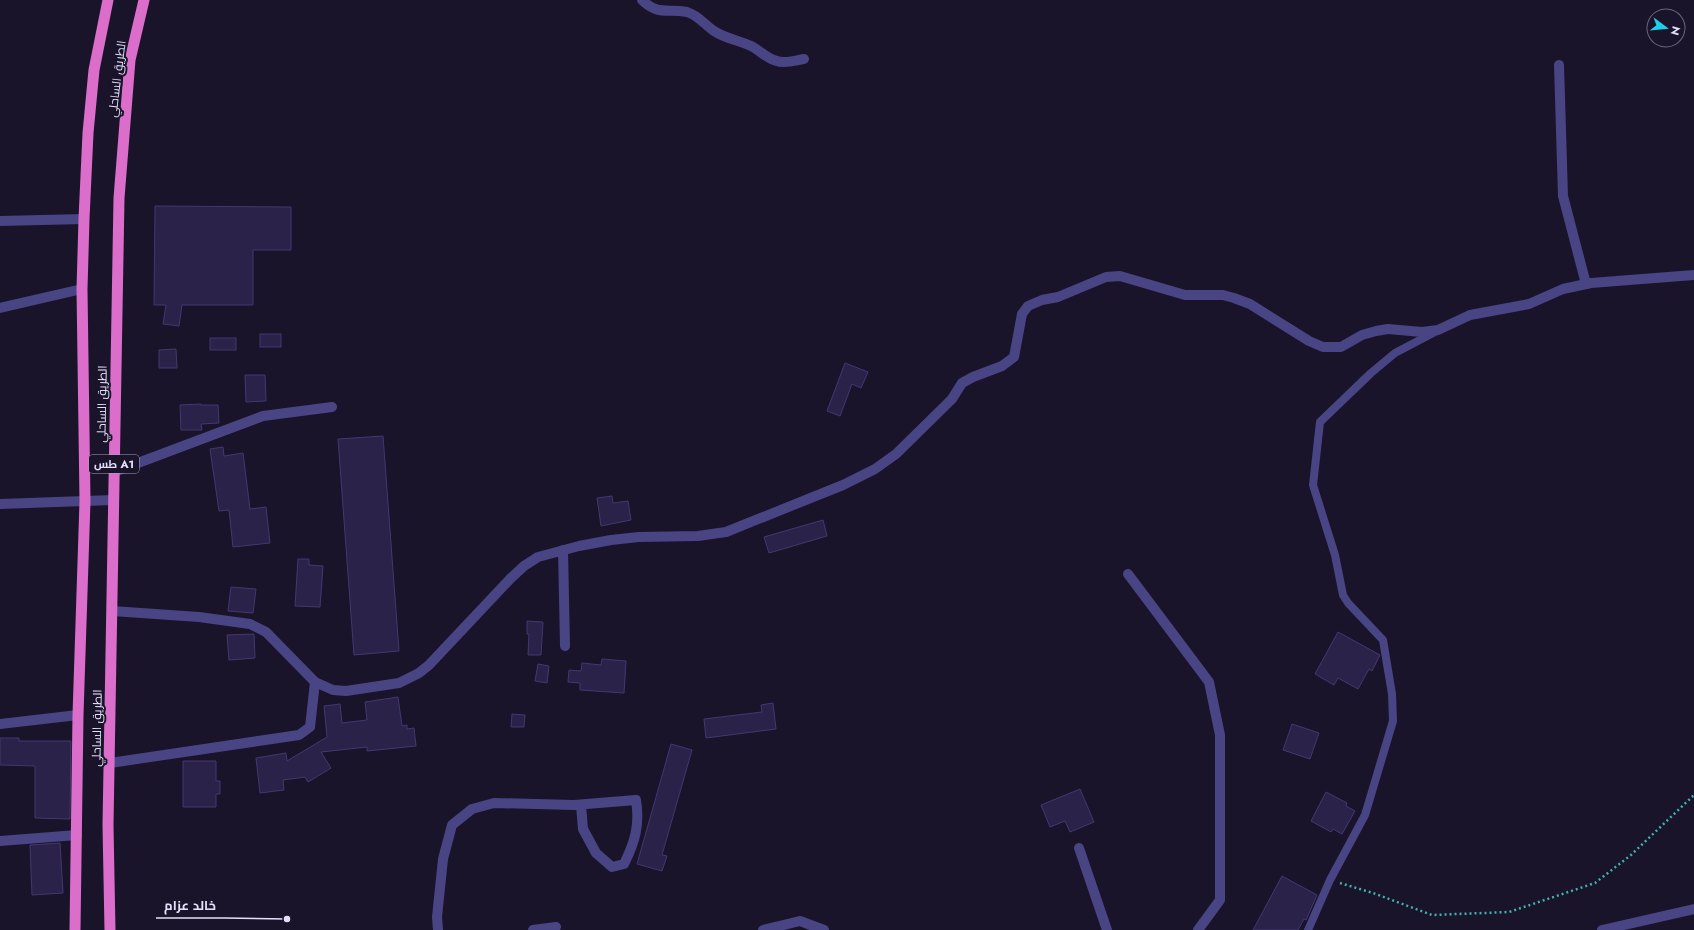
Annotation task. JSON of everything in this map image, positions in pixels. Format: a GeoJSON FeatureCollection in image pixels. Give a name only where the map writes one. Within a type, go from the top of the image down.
{"type":"FeatureCollection","features":[{"type":"Feature","properties":{"kind":"highway","name":"الطريق الساحلي"},"geometry":{"type":"LineString","coordinates":[[75,930],[78,715],[85,501],[82,289],[84,219],[88,133],[94,70],[108,0]]}},
{"type":"Feature","properties":{"kind":"highway","name":"الطريق الساحلي"},"geometry":{"type":"LineString","coordinates":[[110,930],[108,825],[120,190],[130,60],[144,0]]}},
{"type":"Feature","properties":{"kind":"street"},"geometry":{"type":"LineString","coordinates":[[642,0],[653,9],[687,12],[696,16],[714,31],[726,38],[749,45],[769,58],[779,62],[804,59]]}},
{"type":"Feature","properties":{"kind":"street"},"geometry":{"type":"LineString","coordinates":[[1559,65],[1563,196],[1586,284]]}},
{"type":"Feature","properties":{"kind":"street"},"geometry":{"type":"LineString","coordinates":[[0,221],[84,219]]}},
{"type":"Feature","properties":{"kind":"street"},"geometry":{"type":"LineString","coordinates":[[112,611],[199,617],[258,626],[266,632],[315,682],[325,688],[346,691],[399,682],[420,673],[429,665],[511,578],[524,566],[538,557],[562,550],[612,540],[639,537],[698,536],[726,532],[811,499],[875,469],[896,454],[952,398],[962,383],[973,376],[1002,366],[1014,357],[1022,314],[1028,306],[1042,300],[1058,297],[1106,277],[1120,276],[1185,295],[1223,295],[1234,298],[1250,304],[1309,341],[1323,347],[1341,346],[1362,335],[1376,331],[1388,330],[1422,332],[1438,330],[1470,315],[1529,304],[1563,289],[1586,284],[1694,276]]}},
{"type":"Feature","properties":{"kind":"street"},"geometry":{"type":"LineString","coordinates":[[0,308],[82,289]]}},
{"type":"Feature","properties":{"kind":"street"},"geometry":{"type":"LineString","coordinates":[[114,472],[263,416],[332,407]]}},
{"type":"Feature","properties":{"kind":"street"},"geometry":{"type":"LineString","coordinates":[[0,504],[114,500]]}},
{"type":"Feature","properties":{"kind":"street"},"geometry":{"type":"LineString","coordinates":[[562,550],[566,646]]}},
{"type":"Feature","properties":{"kind":"street"},"geometry":{"type":"LineString","coordinates":[[1128,574],[1209,682],[1220,736],[1220,900],[1198,930]]}},
{"type":"Feature","properties":{"kind":"street"},"geometry":{"type":"LineString","coordinates":[[110,763],[299,735],[310,727],[315,682]]}},
{"type":"Feature","properties":{"kind":"street"},"geometry":{"type":"LineString","coordinates":[[0,724],[78,715]]}},
{"type":"Feature","properties":{"kind":"street"},"geometry":{"type":"LineString","coordinates":[[438,930],[437,917],[443,859],[452,825],[472,809],[494,803],[574,805],[581,805],[583,829],[596,853],[612,867],[624,864],[634,843],[639,815],[636,800],[574,805]]}},
{"type":"Feature","properties":{"kind":"street"},"geometry":{"type":"LineString","coordinates":[[0,841],[77,835]]}},
{"type":"Feature","properties":{"kind":"street"},"geometry":{"type":"LineString","coordinates":[[1079,848],[1107,930]]}},
{"type":"Feature","properties":{"kind":"street"},"geometry":{"type":"LineString","coordinates":[[1602,930],[1694,909]]}},
{"type":"Feature","properties":{"kind":"street"},"geometry":{"type":"LineString","coordinates":[[763,930],[800,921],[824,930]]}},
{"type":"Feature","properties":{"kind":"street"},"geometry":{"type":"LineString","coordinates":[[533,930],[556,927]]}},
{"type":"Feature","properties":{"kind":"lane"},"geometry":{"type":"LineString","coordinates":[[1308,930],[1330,880],[1364,815],[1393,721],[1392,694],[1383,640],[1348,603],[1343,595],[1335,555],[1313,485],[1320,422],[1371,372],[1395,353],[1438,330]]}},
{"type":"Feature","properties":{"kind":"path"},"geometry":{"type":"LineString","coordinates":[[1330,880],[1373,893],[1432,915],[1509,912],[1595,883],[1631,854],[1694,795]]}},
{"type":"Feature","properties":{"kind":"building"},"geometry":{"type":"Polygon","coordinates":[[[155,206],[291,207],[291,250],[253,250],[253,305],[182,305],[179,326],[163,324],[166,305],[154,305],[155,206]]]}},
{"type":"Feature","properties":{"kind":"building"},"geometry":{"type":"Polygon","coordinates":[[[260,334],[281,334],[281,347],[260,347],[260,334]]]}},
{"type":"Feature","properties":{"kind":"building"},"geometry":{"type":"Polygon","coordinates":[[[210,338],[236,338],[236,350],[210,350],[210,338]]]}},
{"type":"Feature","properties":{"kind":"building"},"geometry":{"type":"Polygon","coordinates":[[[176,349],[177,368],[159,368],[159,350],[176,349]]]}},
{"type":"Feature","properties":{"kind":"building"},"geometry":{"type":"Polygon","coordinates":[[[845,363],[868,372],[861,388],[852,384],[840,416],[827,411],[845,363]]]}},
{"type":"Feature","properties":{"kind":"building"},"geometry":{"type":"Polygon","coordinates":[[[245,375],[265,375],[266,401],[246,402],[245,375]]]}},
{"type":"Feature","properties":{"kind":"building"},"geometry":{"type":"Polygon","coordinates":[[[180,405],[218,405],[219,423],[201,424],[202,430],[181,430],[180,405]]]}},
{"type":"Feature","properties":{"kind":"building"},"geometry":{"type":"Polygon","coordinates":[[[383,436],[399,651],[354,655],[338,439],[383,436]]]}},
{"type":"Feature","properties":{"kind":"building"},"geometry":{"type":"Polygon","coordinates":[[[223,447],[224,456],[243,453],[250,509],[266,507],[270,543],[233,547],[229,510],[219,511],[210,449],[223,447]]]}},
{"type":"Feature","properties":{"kind":"building"},"geometry":{"type":"Polygon","coordinates":[[[612,496],[613,503],[628,501],[631,520],[601,526],[597,498],[612,496]]]}},
{"type":"Feature","properties":{"kind":"building"},"geometry":{"type":"Polygon","coordinates":[[[823,520],[827,536],[769,553],[764,537],[823,520]]]}},
{"type":"Feature","properties":{"kind":"building"},"geometry":{"type":"Polygon","coordinates":[[[298,559],[309,559],[309,565],[323,566],[320,607],[295,606],[298,559]]]}},
{"type":"Feature","properties":{"kind":"building"},"geometry":{"type":"Polygon","coordinates":[[[231,587],[256,589],[253,613],[228,611],[231,587]]]}},
{"type":"Feature","properties":{"kind":"building"},"geometry":{"type":"Polygon","coordinates":[[[527,621],[543,622],[541,655],[528,655],[529,634],[527,634],[527,621]]]}},
{"type":"Feature","properties":{"kind":"building"},"geometry":{"type":"Polygon","coordinates":[[[1338,632],[1380,655],[1372,671],[1369,669],[1358,689],[1338,678],[1334,685],[1315,674],[1338,632]]]}},
{"type":"Feature","properties":{"kind":"building"},"geometry":{"type":"Polygon","coordinates":[[[254,634],[255,658],[229,660],[227,635],[254,634]]]}},
{"type":"Feature","properties":{"kind":"building"},"geometry":{"type":"Polygon","coordinates":[[[602,659],[626,661],[624,693],[580,690],[580,683],[568,682],[569,670],[581,671],[582,663],[601,665],[602,659]]]}},
{"type":"Feature","properties":{"kind":"building"},"geometry":{"type":"Polygon","coordinates":[[[538,664],[549,666],[547,683],[535,681],[538,664]]]}},
{"type":"Feature","properties":{"kind":"building"},"geometry":{"type":"Polygon","coordinates":[[[398,697],[402,726],[407,725],[407,729],[414,728],[416,746],[367,751],[367,747],[321,752],[331,768],[308,782],[305,777],[283,780],[284,790],[260,793],[256,758],[286,753],[287,761],[327,737],[324,706],[340,704],[342,723],[367,720],[365,702],[398,697]]]}},
{"type":"Feature","properties":{"kind":"building"},"geometry":{"type":"Polygon","coordinates":[[[773,703],[776,729],[706,738],[704,719],[762,712],[761,705],[773,703]]]}},
{"type":"Feature","properties":{"kind":"building"},"geometry":{"type":"Polygon","coordinates":[[[512,714],[525,715],[524,727],[511,727],[512,714]]]}},
{"type":"Feature","properties":{"kind":"building"},"geometry":{"type":"Polygon","coordinates":[[[1292,724],[1319,733],[1310,759],[1283,750],[1292,724]]]}},
{"type":"Feature","properties":{"kind":"building"},"geometry":{"type":"Polygon","coordinates":[[[0,738],[19,738],[19,741],[71,741],[70,819],[35,818],[35,766],[0,765],[0,738]]]}},
{"type":"Feature","properties":{"kind":"building"},"geometry":{"type":"Polygon","coordinates":[[[671,744],[692,750],[662,855],[667,856],[662,871],[637,864],[671,744]]]}},
{"type":"Feature","properties":{"kind":"building"},"geometry":{"type":"Polygon","coordinates":[[[183,761],[216,761],[216,781],[220,781],[220,794],[216,794],[216,807],[183,807],[183,761]]]}},
{"type":"Feature","properties":{"kind":"building"},"geometry":{"type":"Polygon","coordinates":[[[1080,789],[1094,822],[1070,832],[1065,821],[1050,827],[1041,805],[1080,789]]]}},
{"type":"Feature","properties":{"kind":"building"},"geometry":{"type":"Polygon","coordinates":[[[1326,792],[1347,803],[1346,806],[1355,811],[1342,834],[1333,829],[1331,832],[1311,821],[1326,792]]]}},
{"type":"Feature","properties":{"kind":"building"},"geometry":{"type":"Polygon","coordinates":[[[60,843],[63,893],[32,895],[30,845],[60,843]]]}},
{"type":"Feature","properties":{"kind":"building"},"geometry":{"type":"Polygon","coordinates":[[[1282,876],[1317,895],[1306,920],[1304,919],[1298,930],[1253,930],[1282,876]]]}},
{"type":"Feature","properties":{"kind":"place","name":"خالد عزام"},"geometry":{"type":"Point","coordinates":[287,919]}}]}
